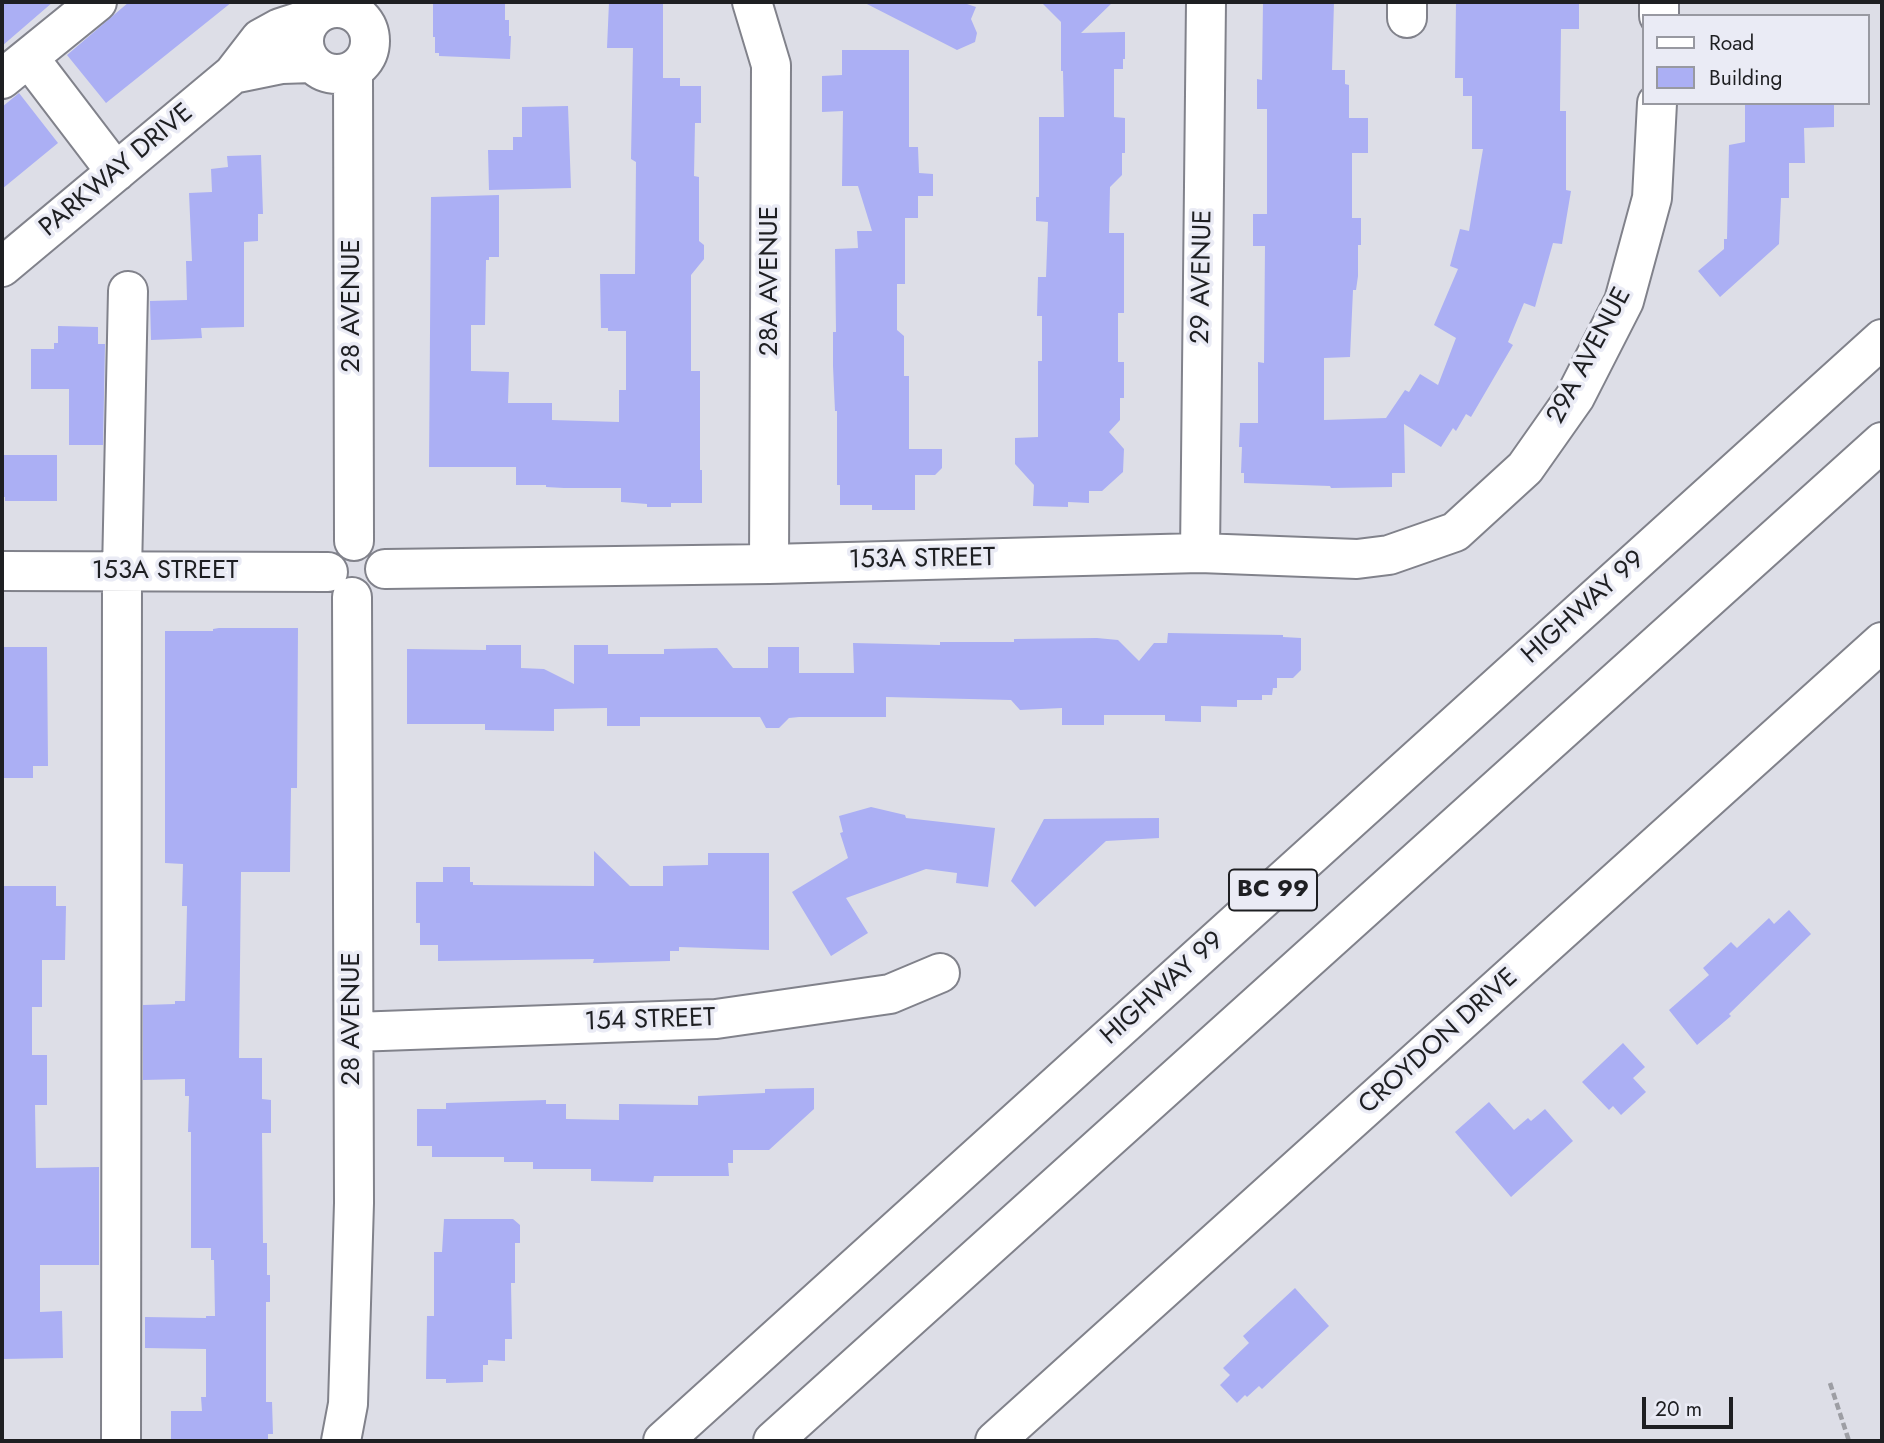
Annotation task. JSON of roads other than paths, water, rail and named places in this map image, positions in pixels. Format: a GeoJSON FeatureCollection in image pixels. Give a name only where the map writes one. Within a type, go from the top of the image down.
{"type":"FeatureCollection","features":[{"type":"Feature","properties":{"kind":"main road","name":"28A AVENUE"},"geometry":{"type":"LineString","coordinates":[[752,2],[771,65],[769,564]]}},
{"type":"Feature","properties":{"kind":"main road","name":"29 AVENUE"},"geometry":{"type":"LineString","coordinates":[[1200,553],[1206,2]]}},
{"type":"Feature","properties":{"kind":"main road"},"geometry":{"type":"LineString","coordinates":[[86,5],[15,69],[116,172]]}},
{"type":"Feature","properties":{"kind":"main road"},"geometry":{"type":"LineString","coordinates":[[355,8],[368,31],[370,43],[362,63],[342,74],[320,70],[307,54],[304,34],[314,17],[323,11],[355,8]]}},
{"type":"Feature","properties":{"kind":"main road","name":"PARKWAY DRIVE"},"geometry":{"type":"LineString","coordinates":[[2,267],[233,74],[260,38],[314,17]]}},
{"type":"Feature","properties":{"kind":"main road","name":"PARKWAY DRIVE"},"geometry":{"type":"LineString","coordinates":[[233,74],[282,64],[312,63]]}},
{"type":"Feature","properties":{"kind":"main road","name":"28 AVENUE"},"geometry":{"type":"LineString","coordinates":[[353,70],[354,541]]}},
{"type":"Feature","properties":{"kind":"main road","name":"29A AVENUE"},"geometry":{"type":"LineString","coordinates":[[1455,532],[1525,468],[1575,397],[1624,301],[1652,198],[1657,105]]}},
{"type":"Feature","properties":{"kind":"main road"},"geometry":{"type":"LineString","coordinates":[[121,1441],[122,572],[128,291]]}},
{"type":"Feature","properties":{"kind":"main road","name":"HIGHWAY 99"},"geometry":{"type":"LineString","coordinates":[[663,1441],[1882,339]]}},
{"type":"Feature","properties":{"kind":"main road","name":"BC 99"},"geometry":{"type":"LineString","coordinates":[[773,1441],[1882,442]]}},
{"type":"Feature","properties":{"kind":"main road","name":"153A STREET"},"geometry":{"type":"LineString","coordinates":[[385,569],[769,564],[1200,553],[1357,559],[1389,555],[1455,532]]}},
{"type":"Feature","properties":{"kind":"main road"},"geometry":{"type":"LineString","coordinates":[[354,541],[365,542],[379,552],[385,569],[384,577],[368,595],[340,584],[333,554],[339,547],[354,541]]}},
{"type":"Feature","properties":{"kind":"main road","name":"153A STREET"},"geometry":{"type":"LineString","coordinates":[[2,571],[122,572],[340,584]]}},
{"type":"Feature","properties":{"kind":"main road","name":"28 AVENUE"},"geometry":{"type":"LineString","coordinates":[[340,584],[354,1031],[354,1203],[348,1404],[341,1441]]}},
{"type":"Feature","properties":{"kind":"main road","name":"CROYDON DRIVE"},"geometry":{"type":"LineString","coordinates":[[995,1441],[1882,642]]}},
{"type":"Feature","properties":{"kind":"main road","name":"154 STREET"},"geometry":{"type":"LineString","coordinates":[[354,1031],[716,1019],[890,994],[940,974]]}}]}
